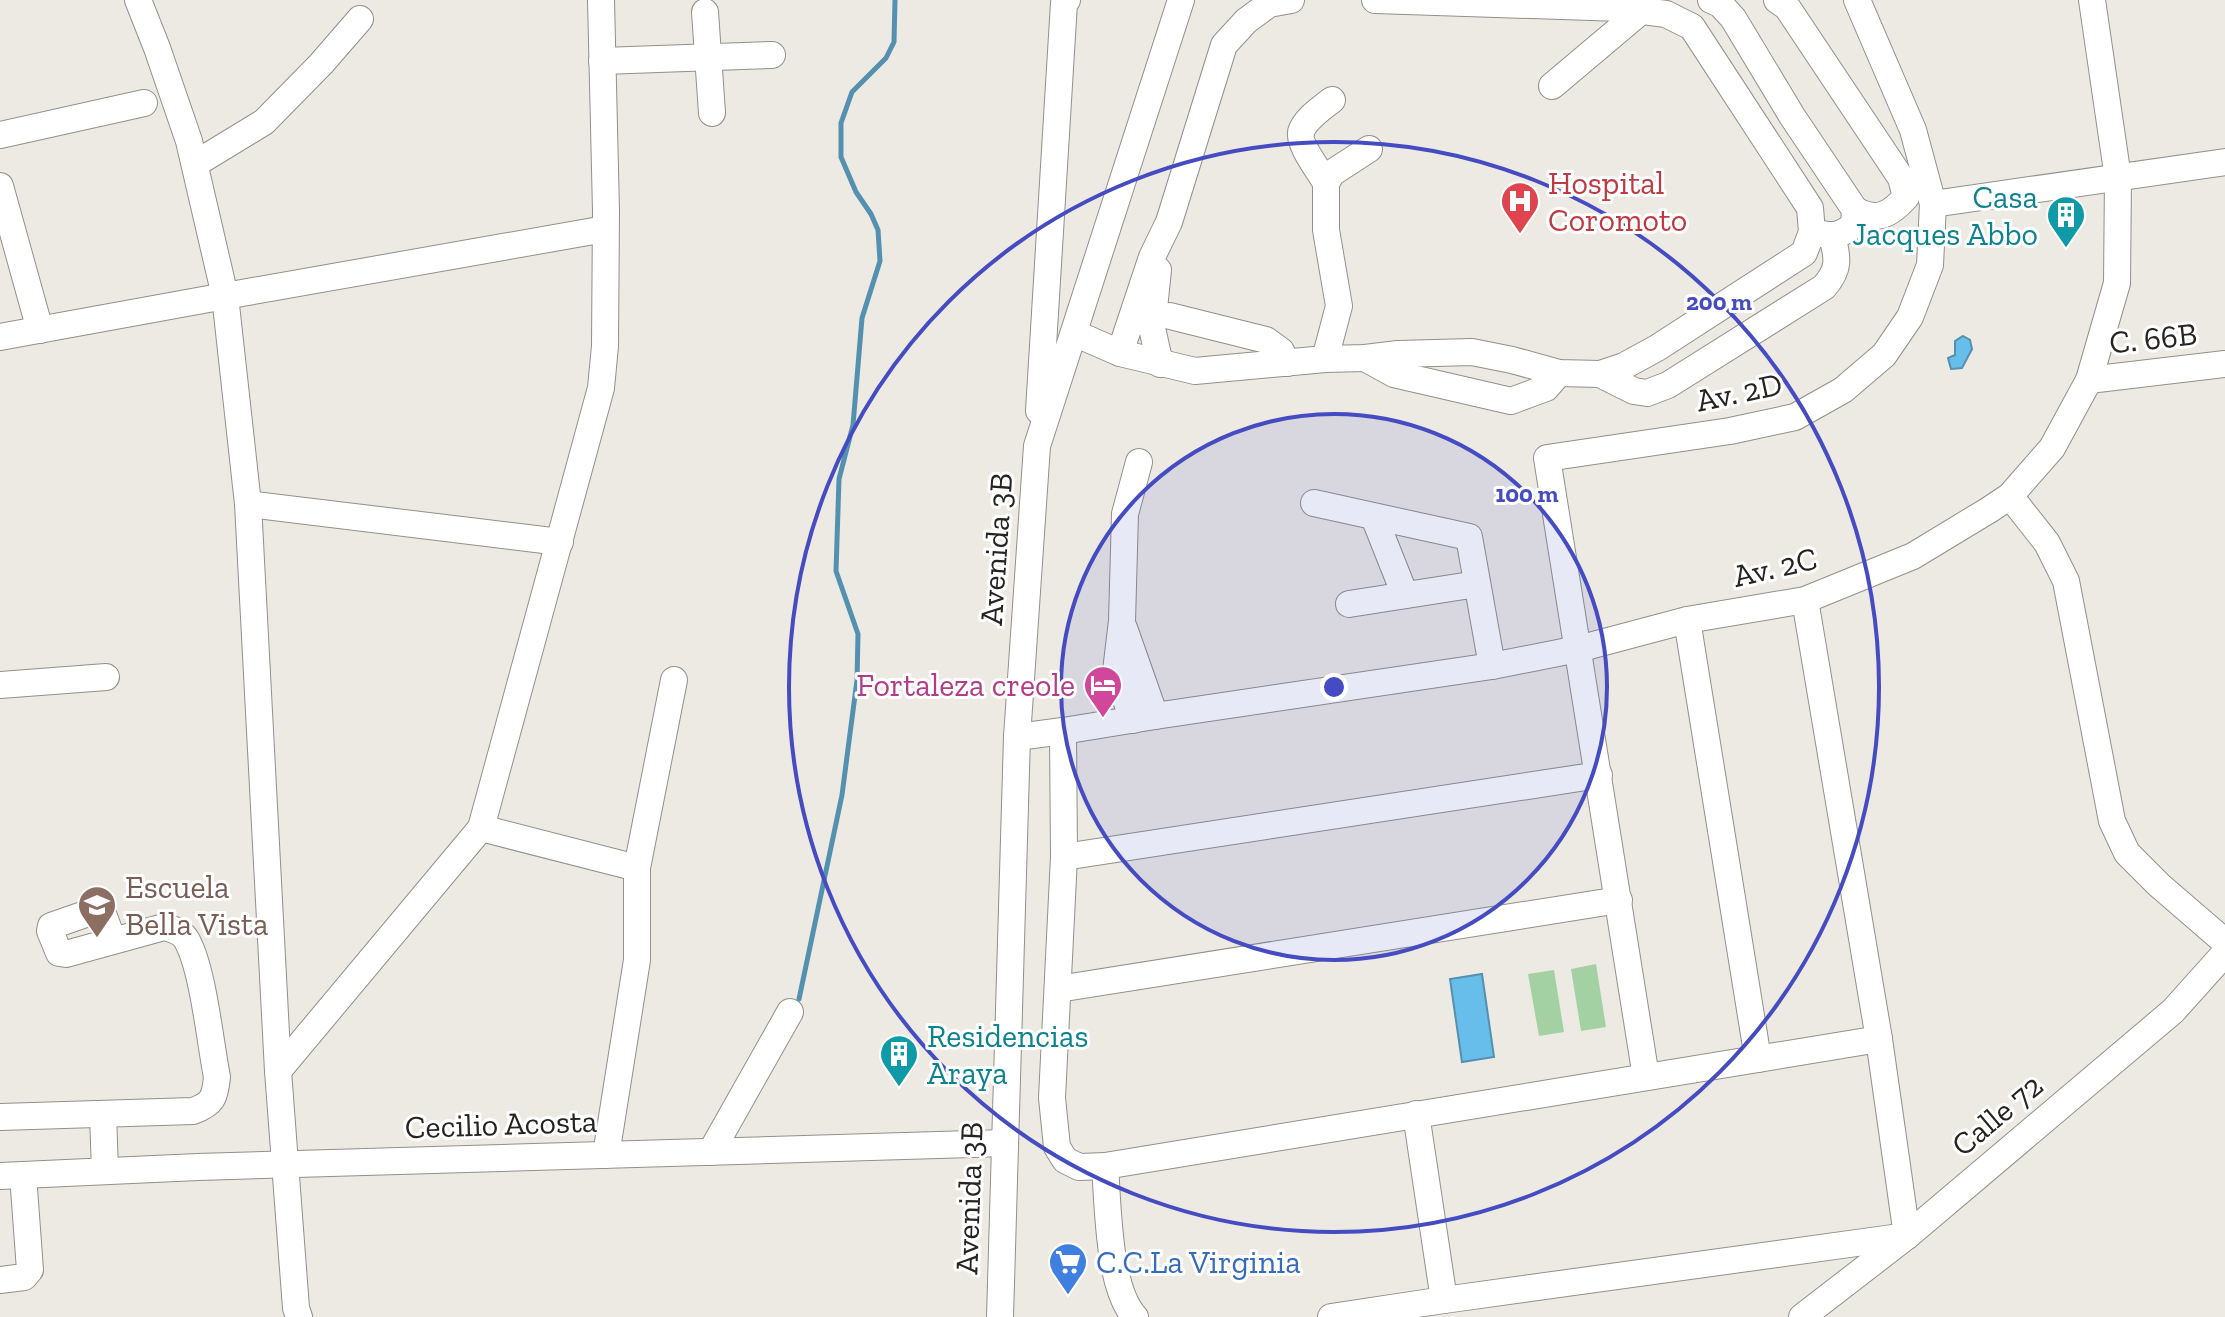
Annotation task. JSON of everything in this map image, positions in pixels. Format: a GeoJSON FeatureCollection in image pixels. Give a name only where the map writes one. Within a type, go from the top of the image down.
{"type":"FeatureCollection","features":[{"type":"Feature","properties":{"kind":"street"},"geometry":{"type":"LineString","coordinates":[[138,0],[195,164],[225,296],[248,504],[278,1071],[299,1317]]}},
{"type":"Feature","properties":{"kind":"street"},"geometry":{"type":"LineString","coordinates":[[278,1071],[481,828],[601,388],[605,346],[605,229],[601,0]]}},
{"type":"Feature","properties":{"kind":"street","name":"Avenida 3B"},"geometry":{"type":"LineString","coordinates":[[1000,1317],[1017,737],[1037,446],[1181,0]]}},
{"type":"Feature","properties":{"kind":"street"},"geometry":{"type":"LineString","coordinates":[[1120,353],[1147,270],[1169,222],[1224,45],[1246,21],[1269,4],[1291,0]]}},
{"type":"Feature","properties":{"kind":"street"},"geometry":{"type":"LineString","coordinates":[[1375,0],[1621,8],[1653,13],[1692,27],[1810,208],[1822,234],[1837,255],[1835,274],[1824,287],[1668,385],[1647,393],[1634,391],[1600,374]]}},
{"type":"Feature","properties":{"kind":"street"},"geometry":{"type":"LineString","coordinates":[[1552,86],[1653,13],[1718,1],[1733,18],[1792,116],[1855,210],[1866,216],[1878,217],[1894,211],[1906,197],[1901,178],[1787,7],[1777,0]]}},
{"type":"Feature","properties":{"kind":"street","name":"Av. 2D"},"geometry":{"type":"LineString","coordinates":[[1578,649],[1547,458],[1730,431],[1795,417],[1843,390],[1884,355],[1910,317],[1930,265],[1933,204],[1913,130],[1857,0]]}},
{"type":"Feature","properties":{"kind":"street","name":"Av. 2C"},"geometry":{"type":"LineString","coordinates":[[1017,737],[1492,666],[1578,649],[1687,620],[1805,600],[1913,556],[2010,496],[2052,448],[2089,380],[2117,283],[2118,178],[2092,0]]}},
{"type":"Feature","properties":{"kind":"street"},"geometry":{"type":"LineString","coordinates":[[1037,446],[1065,1]]}},
{"type":"Feature","properties":{"kind":"street"},"geometry":{"type":"LineString","coordinates":[[705,12],[712,113]]}},
{"type":"Feature","properties":{"kind":"street"},"geometry":{"type":"LineString","coordinates":[[195,164],[264,122],[360,19]]}},
{"type":"Feature","properties":{"kind":"street"},"geometry":{"type":"LineString","coordinates":[[602,61],[772,55]]}},
{"type":"Feature","properties":{"kind":"street"},"geometry":{"type":"LineString","coordinates":[[1325,359],[1339,306],[1326,230],[1326,183],[1307,151],[1301,130],[1332,100]]}},
{"type":"Feature","properties":{"kind":"street"},"geometry":{"type":"LineString","coordinates":[[0,135],[144,103]]}},
{"type":"Feature","properties":{"kind":"street"},"geometry":{"type":"LineString","coordinates":[[1326,183],[1332,173],[1369,149]]}},
{"type":"Feature","properties":{"kind":"street"},"geometry":{"type":"LineString","coordinates":[[1933,204],[2225,162]]}},
{"type":"Feature","properties":{"kind":"street"},"geometry":{"type":"LineString","coordinates":[[0,186],[40,330]]}},
{"type":"Feature","properties":{"kind":"street"},"geometry":{"type":"LineString","coordinates":[[1074,333],[1120,353],[1195,371],[1325,359],[1472,352],[1559,373],[1600,374],[1624,366],[1657,348],[1804,253],[1822,234],[1844,233],[1854,225],[1855,210]]}},
{"type":"Feature","properties":{"kind":"street"},"geometry":{"type":"LineString","coordinates":[[0,337],[605,229]]}},
{"type":"Feature","properties":{"kind":"street"},"geometry":{"type":"LineString","coordinates":[[1160,364],[1152,328],[1162,235]]}},
{"type":"Feature","properties":{"kind":"street"},"geometry":{"type":"LineString","coordinates":[[1170,316],[1266,340],[1281,351],[1287,363]]}},
{"type":"Feature","properties":{"kind":"street"},"geometry":{"type":"LineString","coordinates":[[1365,358],[1394,374],[1511,401],[1546,388],[1559,373]]}},
{"type":"Feature","properties":{"kind":"street","name":"C. 66B"},"geometry":{"type":"LineString","coordinates":[[2089,380],[2225,364]]}},
{"type":"Feature","properties":{"kind":"street"},"geometry":{"type":"LineString","coordinates":[[1139,462],[1125,514],[1122,621],[1144,718]]}},
{"type":"Feature","properties":{"kind":"street"},"geometry":{"type":"LineString","coordinates":[[2010,496],[2047,543],[2066,581],[2112,821],[2127,853],[2225,942]]}},
{"type":"Feature","properties":{"kind":"street"},"geometry":{"type":"LineString","coordinates":[[1314,503],[1469,537],[1492,666]]}},
{"type":"Feature","properties":{"kind":"street"},"geometry":{"type":"LineString","coordinates":[[248,504],[560,542]]}},
{"type":"Feature","properties":{"kind":"street"},"geometry":{"type":"LineString","coordinates":[[1374,517],[1405,595]]}},
{"type":"Feature","properties":{"kind":"street"},"geometry":{"type":"LineString","coordinates":[[1349,604],[1477,584]]}},
{"type":"Feature","properties":{"kind":"street"},"geometry":{"type":"LineString","coordinates":[[1331,1317],[1907,1236],[1879,1039],[1805,600]]}},
{"type":"Feature","properties":{"kind":"street"},"geometry":{"type":"LineString","coordinates":[[1687,620],[1758,1059]]}},
{"type":"Feature","properties":{"kind":"street"},"geometry":{"type":"LineString","coordinates":[[1578,649],[1646,1077]]}},
{"type":"Feature","properties":{"kind":"street"},"geometry":{"type":"LineString","coordinates":[[0,685],[106,677]]}},
{"type":"Feature","properties":{"kind":"street"},"geometry":{"type":"LineString","coordinates":[[606,1155],[637,960],[637,868],[674,680]]}},
{"type":"Feature","properties":{"kind":"street"},"geometry":{"type":"LineString","coordinates":[[1063,731],[1064,857],[1052,1098],[1057,1147],[1065,1160],[1079,1167],[1105,1166],[1879,1039]]}},
{"type":"Feature","properties":{"kind":"street"},"geometry":{"type":"LineString","coordinates":[[1064,857],[1599,775]]}},
{"type":"Feature","properties":{"kind":"street"},"geometry":{"type":"LineString","coordinates":[[481,828],[637,868]]}},
{"type":"Feature","properties":{"kind":"street"},"geometry":{"type":"LineString","coordinates":[[1058,989],[1619,900]]}},
{"type":"Feature","properties":{"kind":"street"},"geometry":{"type":"LineString","coordinates":[[0,1117],[193,1111],[207,1106],[215,1094],[217,1077],[198,971],[185,936],[164,927],[113,941]]}},
{"type":"Feature","properties":{"kind":"street","name":"Calle 72"},"geometry":{"type":"LineString","coordinates":[[1802,1317],[1907,1236],[2173,1011],[2225,953]]}},
{"type":"Feature","properties":{"kind":"street"},"geometry":{"type":"LineString","coordinates":[[711,1152],[790,1012]]}},
{"type":"Feature","properties":{"kind":"street"},"geometry":{"type":"LineString","coordinates":[[103,1114],[105,1171]]}},
{"type":"Feature","properties":{"kind":"street"},"geometry":{"type":"LineString","coordinates":[[1416,1114],[1444,1300]]}},
{"type":"Feature","properties":{"kind":"street","name":"Cecilio Acosta"},"geometry":{"type":"LineString","coordinates":[[12,1176],[1005,1143]]}},
{"type":"Feature","properties":{"kind":"street"},"geometry":{"type":"LineString","coordinates":[[1105,1166],[1112,1252],[1118,1282],[1129,1311],[1135,1317]]}},
{"type":"Feature","properties":{"kind":"street"},"geometry":{"type":"LineString","coordinates":[[0,1280],[24,1277],[30,1270],[12,1176]]}},
{"type":"Feature","properties":{"kind":"green space"},"geometry":{"type":"Polygon","coordinates":[[[1596,964],[1606,1027],[1581,1031],[1571,969],[1596,964]]]}},
{"type":"Feature","properties":{"kind":"green space"},"geometry":{"type":"Polygon","coordinates":[[[1554,970],[1564,1032],[1539,1036],[1528,974],[1554,970]]]}},
{"type":"Feature","properties":{"kind":"water"},"geometry":{"type":"Polygon","coordinates":[[[1963,336],[1970,340],[1972,349],[1962,368],[1951,369],[1948,358],[1955,355],[1955,341],[1963,336]]]}},
{"type":"Feature","properties":{"kind":"water"},"geometry":{"type":"Polygon","coordinates":[[[1482,974],[1494,1057],[1462,1062],[1450,979],[1482,974]]]}},
{"type":"Feature","properties":{"kind":"waterway"},"geometry":{"type":"LineString","coordinates":[[799,999],[842,795],[857,680],[858,634],[836,571],[839,479],[853,425],[862,318],[880,261],[878,230],[856,192],[841,157],[841,123],[852,92],[886,58],[894,42],[895,0]]}},
{"type":"Feature","properties":{"kind":"place","name":"Hospital Coromoto"},"geometry":{"type":"Point","coordinates":[1520,235]}},
{"type":"Feature","properties":{"kind":"place","name":"Casa Jacques Abbo"},"geometry":{"type":"Point","coordinates":[2066,249]}},
{"type":"Feature","properties":{"kind":"place","name":"Fortaleza creole"},"geometry":{"type":"Point","coordinates":[1103,719]}},
{"type":"Feature","properties":{"kind":"place","name":"Escuela Bella Vista"},"geometry":{"type":"Point","coordinates":[97,939]}},
{"type":"Feature","properties":{"kind":"place","name":"Residencias Araya"},"geometry":{"type":"Point","coordinates":[899,1088]}},
{"type":"Feature","properties":{"kind":"place","name":"C.C.La Virginia"},"geometry":{"type":"Point","coordinates":[1068,1296]}}]}
